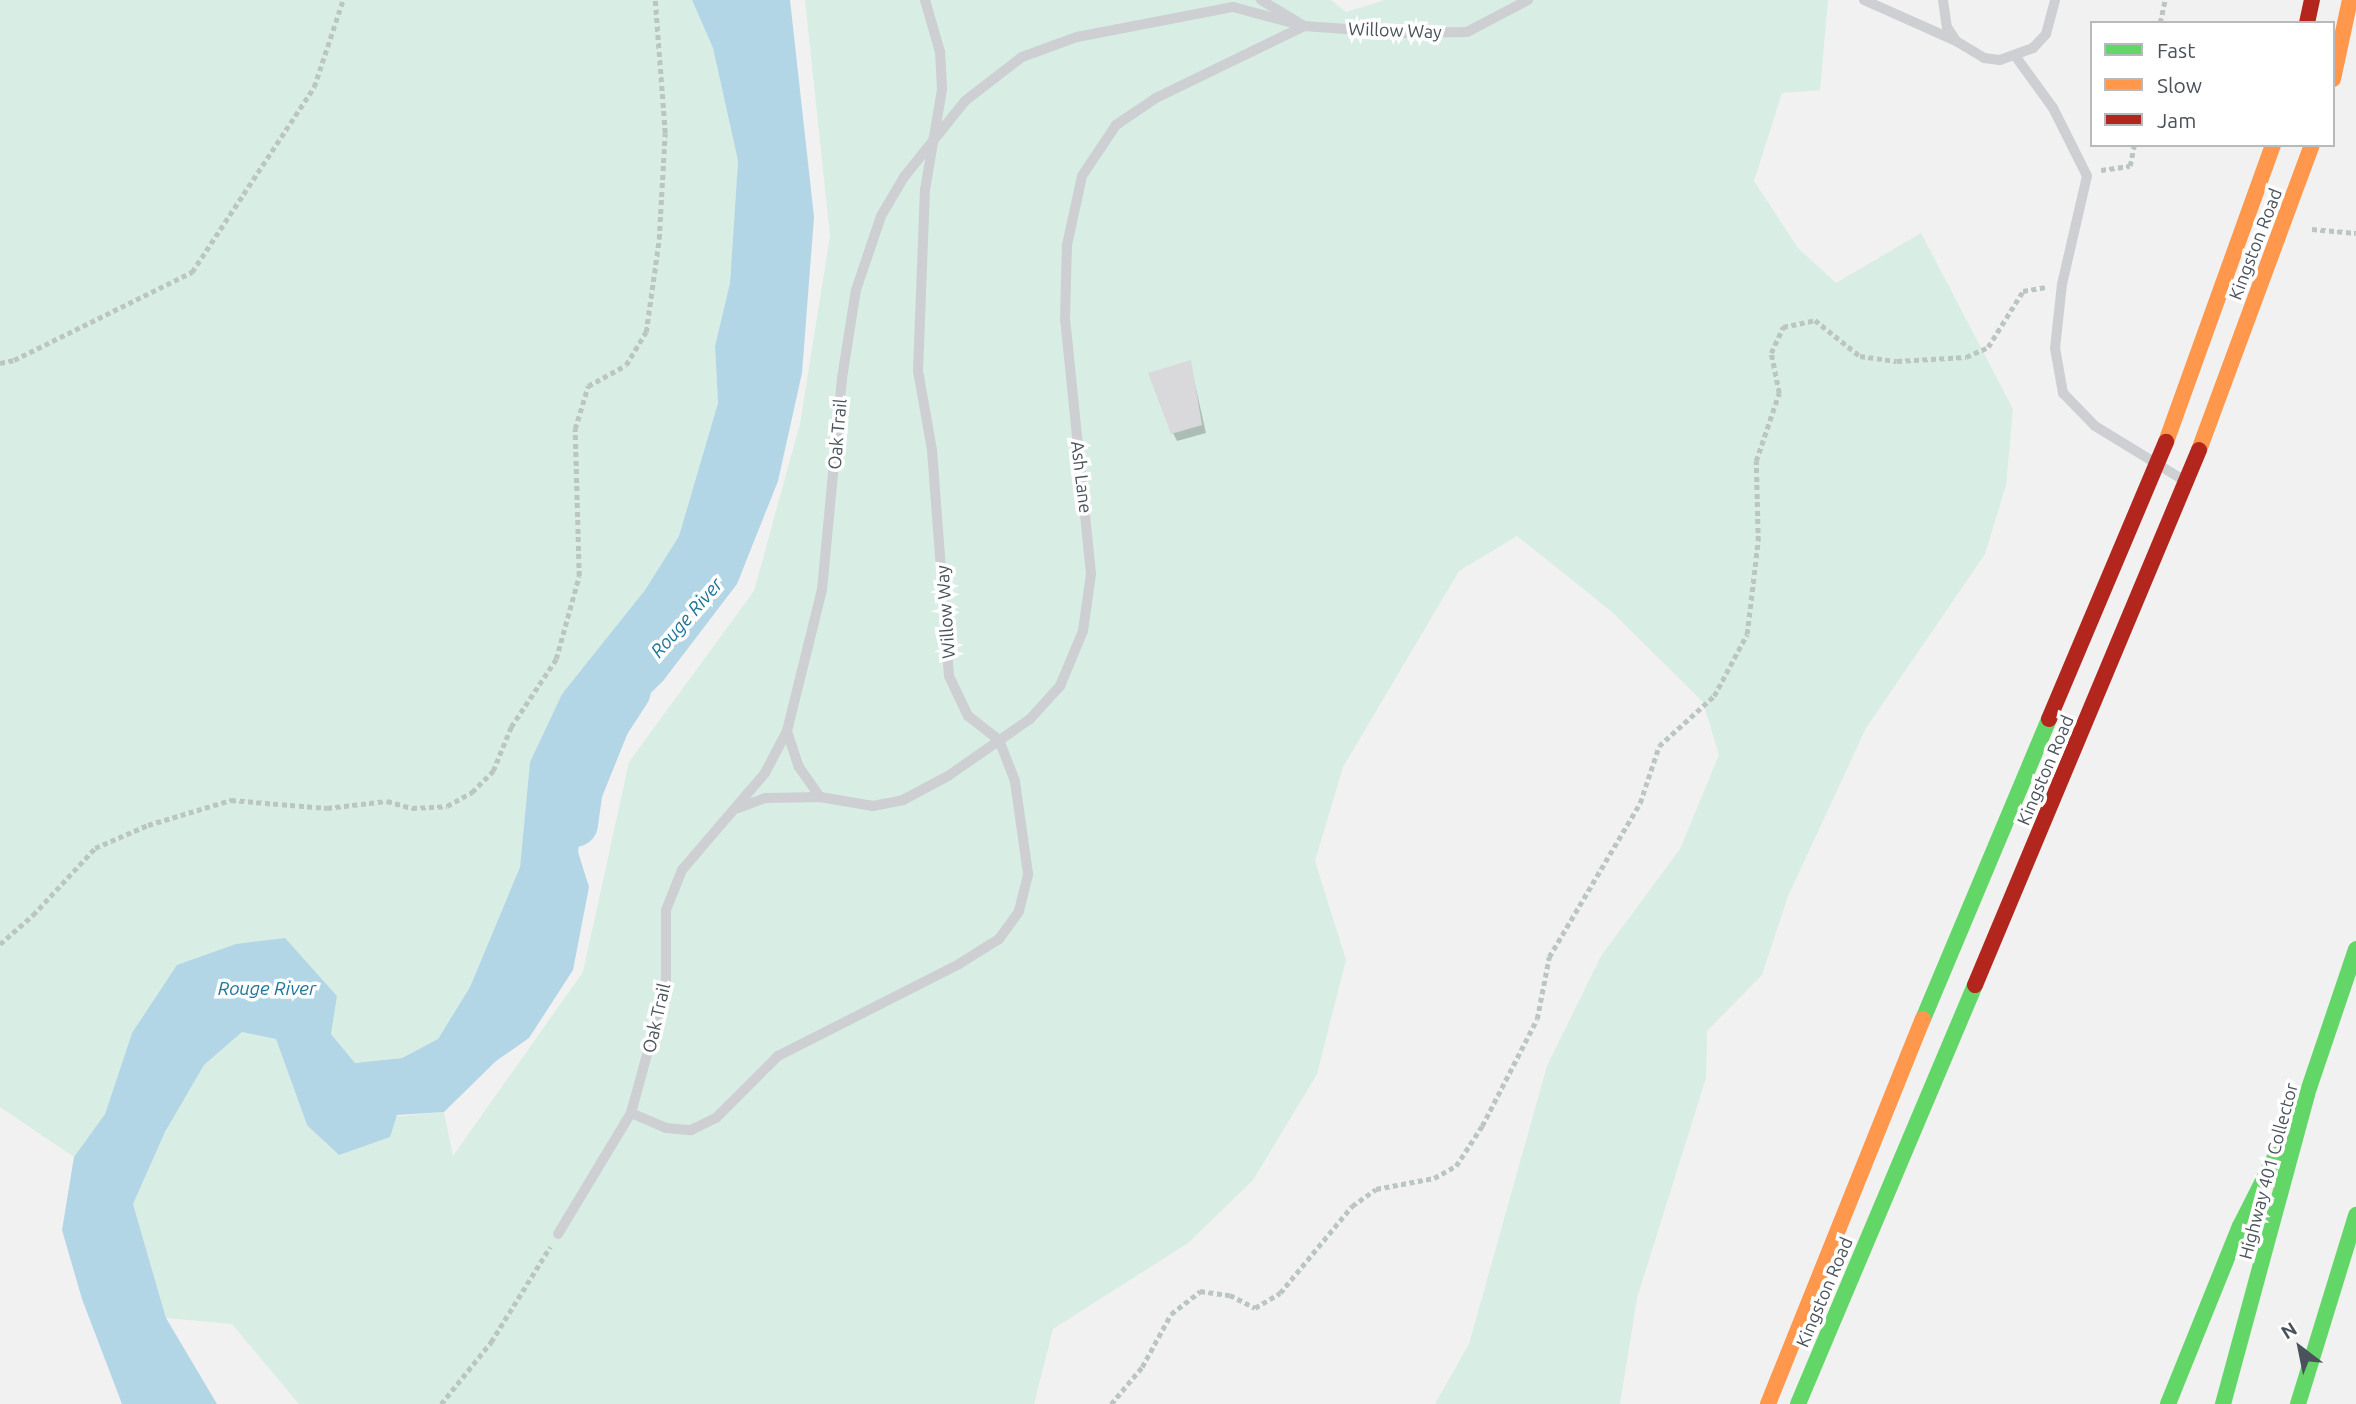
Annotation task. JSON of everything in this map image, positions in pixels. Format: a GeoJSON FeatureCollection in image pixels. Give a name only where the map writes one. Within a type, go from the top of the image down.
{"type":"FeatureCollection","features":[{"type":"Feature","properties":{"kind":"main road"},"geometry":{"type":"LineString","coordinates":[[2307,21],[2312,0]]}},
{"type":"Feature","properties":{"kind":"main road"},"geometry":{"type":"LineString","coordinates":[[2335,70],[2350,0]]}},
{"type":"Feature","properties":{"kind":"main road","name":"Kingston Road"},"geometry":{"type":"LineString","coordinates":[[1768,1404],[1965,915],[2158,464],[2272,147]]}},
{"type":"Feature","properties":{"kind":"main road","name":"Kingston Road"},"geometry":{"type":"LineString","coordinates":[[1798,1404],[2187,483],[2284,227],[2311,147]]}},
{"type":"Feature","properties":{"kind":"main road","name":"Highway 401 Collector"},"geometry":{"type":"LineString","coordinates":[[2224,1404],[2307,1094],[2356,948]]}},
{"type":"Feature","properties":{"kind":"main road"},"geometry":{"type":"LineString","coordinates":[[2168,1404],[2240,1226],[2307,1094]]}},
{"type":"Feature","properties":{"kind":"main road"},"geometry":{"type":"LineString","coordinates":[[2298,1404],[2356,1215]]}},
{"type":"Feature","properties":{"kind":"lane","name":"Willow Way"},"geometry":{"type":"LineString","coordinates":[[925,0],[940,52],[942,89],[921,239],[918,371],[932,450],[950,676],[968,716],[999,740]]}},
{"type":"Feature","properties":{"kind":"lane","name":"Willow Way"},"geometry":{"type":"LineString","coordinates":[[1261,0],[1304,26],[1466,32],[1528,0]]}},
{"type":"Feature","properties":{"kind":"lane"},"geometry":{"type":"LineString","coordinates":[[1864,0],[1956,41],[1984,58],[2016,57],[2046,34],[2054,0]]}},
{"type":"Feature","properties":{"kind":"lane"},"geometry":{"type":"LineString","coordinates":[[1943,0],[1947,27],[1956,41]]}},
{"type":"Feature","properties":{"kind":"lane","name":"Oak Trail"},"geometry":{"type":"LineString","coordinates":[[558,1234],[631,1113],[666,985],[666,911],[682,870],[738,808],[765,773],[787,731],[822,590],[842,377],[856,290],[881,216],[904,177],[965,100],[1021,57],[1077,37],[1233,7],[1304,26]]}},
{"type":"Feature","properties":{"kind":"lane","name":"Ash Lane"},"geometry":{"type":"LineString","coordinates":[[738,808],[766,798],[820,797],[873,806],[904,800],[948,776],[1030,719],[1060,686],[1083,631],[1090,586],[1088,513],[1065,320],[1067,245],[1082,176],[1116,125],[1156,98],[1304,26]]}},
{"type":"Feature","properties":{"kind":"lane"},"geometry":{"type":"LineString","coordinates":[[2016,57],[2053,108],[2087,176],[2062,284],[2055,348],[2063,393],[2095,426],[2187,483]]}},
{"type":"Feature","properties":{"kind":"lane"},"geometry":{"type":"LineString","coordinates":[[787,731],[799,767],[820,797]]}},
{"type":"Feature","properties":{"kind":"lane"},"geometry":{"type":"LineString","coordinates":[[631,1113],[666,1128],[691,1130],[716,1118],[778,1056],[999,939],[1019,911],[1028,874],[1015,780],[999,740]]}},
{"type":"Feature","properties":{"kind":"path"},"geometry":{"type":"LineString","coordinates":[[0,363],[14,360],[192,272],[314,87],[343,0]]}},
{"type":"Feature","properties":{"kind":"path"},"geometry":{"type":"LineString","coordinates":[[0,944],[33,915],[95,848],[148,825],[231,800],[327,808],[387,801],[412,808],[447,806],[472,792],[492,771],[511,727],[556,659],[579,576],[575,429],[588,386],[626,365],[646,332],[660,239],[664,133],[655,0]]}},
{"type":"Feature","properties":{"kind":"path"},"geometry":{"type":"LineString","coordinates":[[2160,21],[2165,0]]}},
{"type":"Feature","properties":{"kind":"path"},"geometry":{"type":"LineString","coordinates":[[2087,176],[2107,166],[2130,166],[2134,147]]}},
{"type":"Feature","properties":{"kind":"path"},"geometry":{"type":"LineString","coordinates":[[2284,227],[2356,233]]}},
{"type":"Feature","properties":{"kind":"path"},"geometry":{"type":"LineString","coordinates":[[1111,1404],[1142,1367],[1171,1314],[1200,1291],[1230,1295],[1255,1308],[1280,1293],[1352,1206],[1376,1189],[1434,1178],[1456,1166],[1482,1126],[1537,1019],[1549,957],[1628,825],[1660,746],[1714,696],[1747,635],[1758,541],[1756,461],[1779,393],[1772,353],[1783,327],[1815,320],[1860,356],[1897,361],[1966,357],[1988,347],[2023,291],[2062,284]]}},
{"type":"Feature","properties":{"kind":"path"},"geometry":{"type":"LineString","coordinates":[[441,1404],[491,1342],[558,1234]]}},
{"type":"Feature","properties":{"kind":"green space"},"geometry":{"type":"Polygon","coordinates":[[[0,0],[692,0],[713,48],[738,161],[730,283],[715,346],[718,403],[679,536],[645,590],[562,694],[530,762],[520,867],[470,987],[438,1039],[402,1058],[355,1063],[331,1034],[337,996],[132,1033],[105,1114],[74,1157],[0,1107],[0,0]]]}},
{"type":"Feature","properties":{"kind":"green space"},"geometry":{"type":"Polygon","coordinates":[[[805,0],[1331,0],[1346,12],[1385,0],[1828,0],[1820,90],[1782,93],[1754,181],[1798,248],[1836,283],[1921,233],[2013,409],[2006,485],[1985,554],[1866,728],[1788,896],[1762,975],[1707,1031],[1706,1078],[1637,1298],[1620,1404],[1435,1404],[1469,1344],[1547,1066],[1601,956],[1680,849],[1719,755],[1703,702],[1611,611],[1517,536],[1459,571],[1343,767],[1315,861],[1346,960],[1317,1074],[1253,1180],[1188,1243],[1053,1329],[1034,1404],[299,1404],[232,1324],[166,1318],[133,1204],[165,1132],[204,1065],[242,1032],[276,1039],[307,1125],[444,1112],[453,1156],[583,972],[629,762],[754,591],[800,424],[830,236],[805,0]]]}},
{"type":"Feature","properties":{"kind":"water","name":"Rouge River"},"geometry":{"type":"Polygon","coordinates":[[[692,0],[790,0],[814,217],[802,373],[778,481],[737,584],[663,681],[592,750],[578,852],[589,887],[573,970],[529,1038],[496,1061],[444,1112],[397,1115],[390,1137],[339,1155],[307,1125],[276,1039],[242,1032],[204,1065],[165,1132],[133,1204],[166,1318],[217,1404],[122,1404],[82,1299],[62,1230],[74,1157],[105,1114],[132,1033],[177,965],[236,944],[285,938],[337,996],[331,1034],[355,1063],[402,1058],[438,1039],[470,987],[520,867],[530,762],[562,694],[645,590],[679,536],[718,403],[715,346],[730,283],[738,161],[713,48],[692,0]]]}},
{"type":"Feature","properties":{"kind":"building"},"geometry":{"type":"Polygon","coordinates":[[[1191,360],[1202,425],[1171,434],[1148,373],[1191,360]]]}},
{"type":"Feature","properties":{"kind":"waterway","name":"Rouge River"},"geometry":{"type":"LineString","coordinates":[[575,824],[580,790],[607,723],[628,691]]}},
{"type":"Feature","properties":{"kind":"traffic: fast"},"geometry":{"type":"LineString","coordinates":[[1923,1019],[2049,719]]}},
{"type":"Feature","properties":{"kind":"traffic: fast"},"geometry":{"type":"LineString","coordinates":[[2223,1404],[2307,1094],[2356,949]]}},
{"type":"Feature","properties":{"kind":"traffic: fast"},"geometry":{"type":"LineString","coordinates":[[1798,1404],[1975,985]]}},
{"type":"Feature","properties":{"kind":"traffic: fast"},"geometry":{"type":"LineString","coordinates":[[2168,1404],[2240,1226],[2276,1155]]}},
{"type":"Feature","properties":{"kind":"traffic: fast"},"geometry":{"type":"LineString","coordinates":[[2298,1404],[2356,1215]]}},
{"type":"Feature","properties":{"kind":"traffic: slow"},"geometry":{"type":"LineString","coordinates":[[2335,70],[2350,0]]}},
{"type":"Feature","properties":{"kind":"traffic: slow"},"geometry":{"type":"LineString","coordinates":[[2166,442],[2272,147]]}},
{"type":"Feature","properties":{"kind":"traffic: slow"},"geometry":{"type":"LineString","coordinates":[[2199,450],[2311,147]]}},
{"type":"Feature","properties":{"kind":"traffic: slow"},"geometry":{"type":"LineString","coordinates":[[1768,1404],[1923,1019]]}},
{"type":"Feature","properties":{"kind":"traffic: jam"},"geometry":{"type":"LineString","coordinates":[[2307,21],[2312,0]]}},
{"type":"Feature","properties":{"kind":"traffic: jam"},"geometry":{"type":"LineString","coordinates":[[2049,719],[2166,442]]}},
{"type":"Feature","properties":{"kind":"traffic: jam"},"geometry":{"type":"LineString","coordinates":[[1975,985],[2199,450]]}}]}
